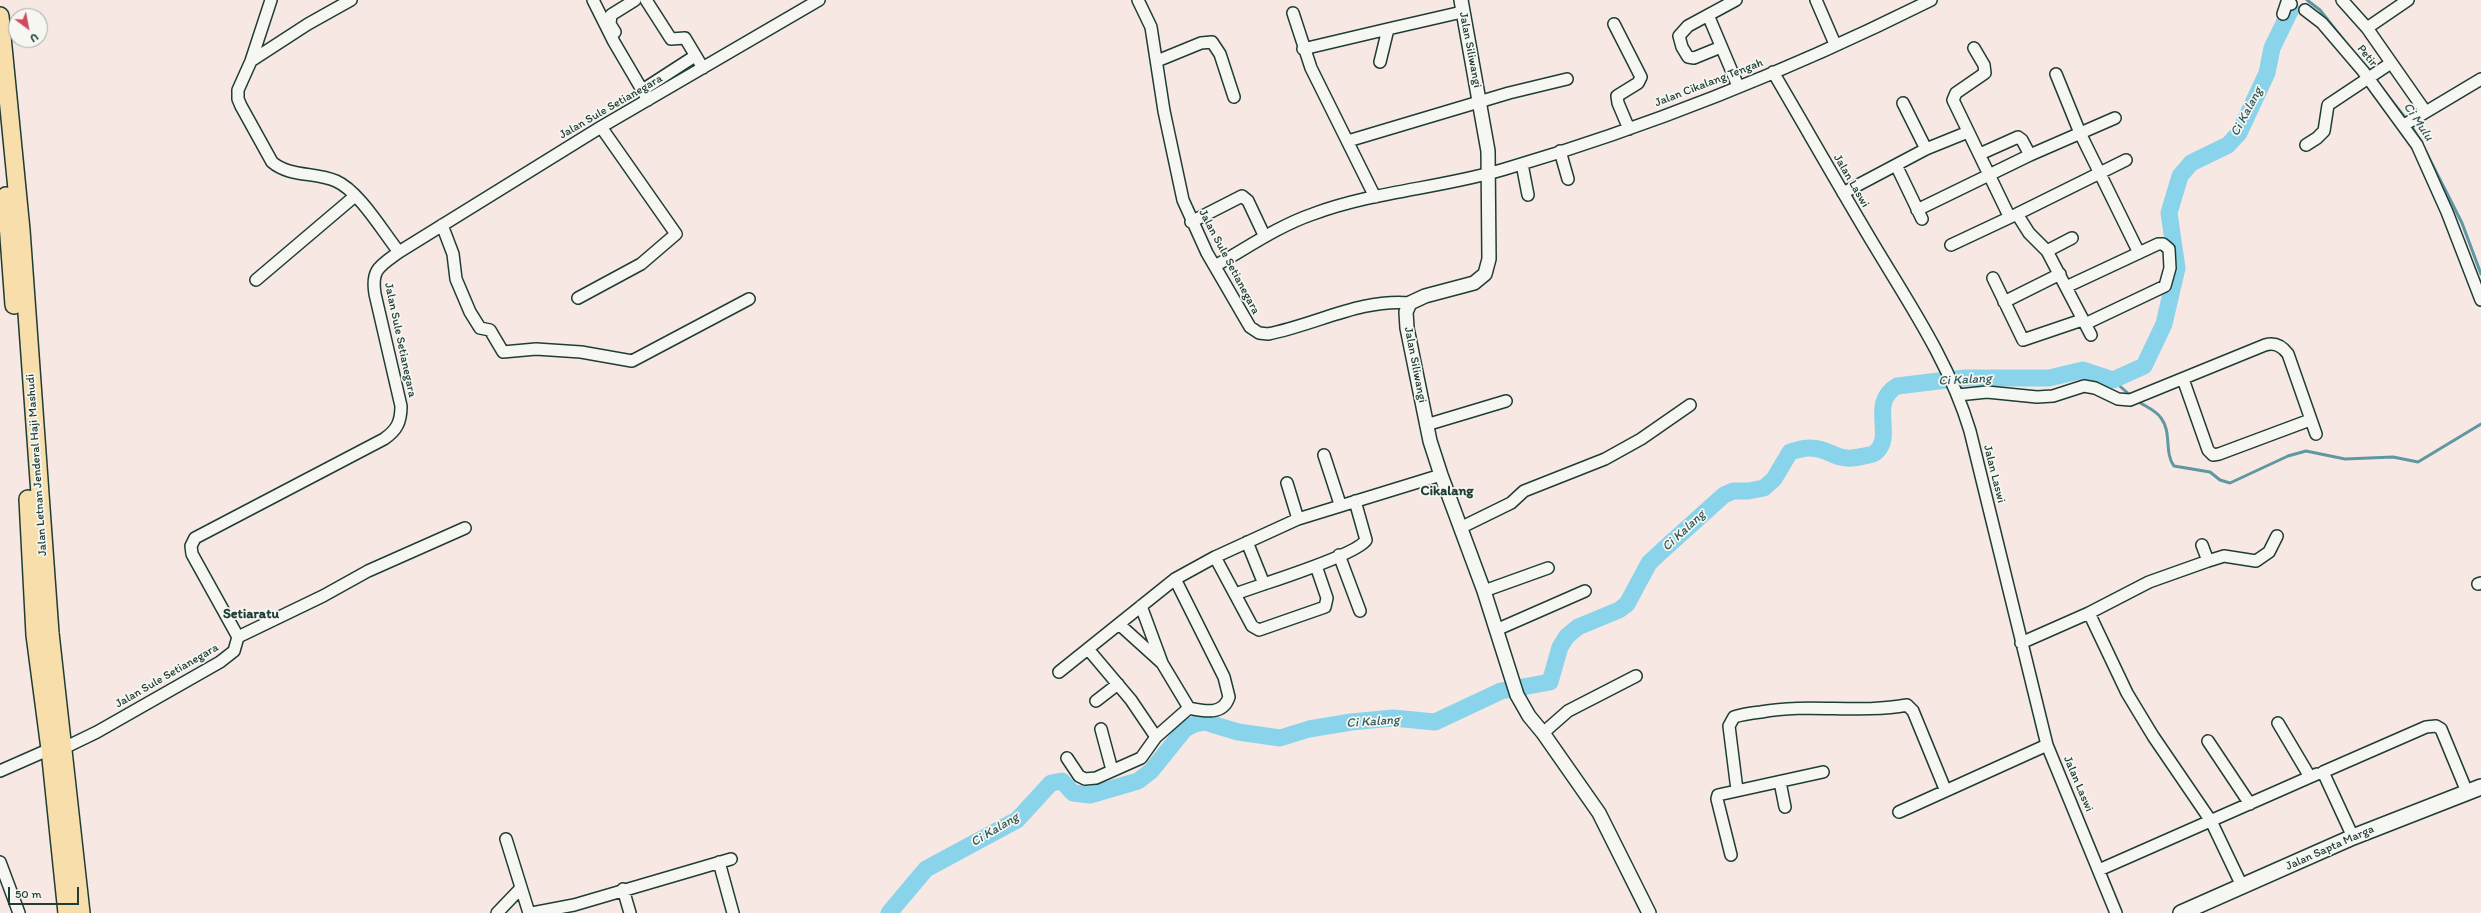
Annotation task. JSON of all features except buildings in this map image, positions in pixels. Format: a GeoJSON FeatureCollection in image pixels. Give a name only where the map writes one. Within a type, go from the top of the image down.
{"type":"FeatureCollection","features":[{"type":"Feature","properties":{"kind":"main road","name":"Jalan Letnan Jenderal Haji Mashudi"},"geometry":{"type":"LineString","coordinates":[[0,16],[21,230],[43,634]]}},
{"type":"Feature","properties":{"kind":"main road","name":"Jalan Letnan Jenderal Haji Mashudi"},"geometry":{"type":"LineString","coordinates":[[0,127],[26,451],[43,634],[57,748],[68,858],[67,913]]}},
{"type":"Feature","properties":{"kind":"main road","name":"Jalan Sapta Marga"},"geometry":{"type":"LineString","coordinates":[[2181,913],[2353,837],[2474,790]]}},
{"type":"Feature","properties":{"kind":"main road","name":"Jalan Letnan Jenderal Haji Mashudi"},"geometry":{"type":"LineString","coordinates":[[68,858],[81,913]]}},
{"type":"Feature","properties":{"kind":"street"},"geometry":{"type":"LineString","coordinates":[[271,0],[251,61],[238,90],[238,99],[272,162],[285,170],[333,180],[355,196],[399,252]]}},
{"type":"Feature","properties":{"kind":"street"},"geometry":{"type":"LineString","coordinates":[[251,61],[308,24],[351,0]]}},
{"type":"Feature","properties":{"kind":"street"},"geometry":{"type":"LineString","coordinates":[[593,0],[614,42],[648,100]]}},
{"type":"Feature","properties":{"kind":"street"},"geometry":{"type":"LineString","coordinates":[[633,63],[610,24],[610,19],[615,11],[635,0]]}},
{"type":"Feature","properties":{"kind":"street"},"geometry":{"type":"LineString","coordinates":[[646,0],[671,39],[685,38],[702,68]]}},
{"type":"Feature","properties":{"kind":"street","name":"Jalan Sule Setianegara"},"geometry":{"type":"LineString","coordinates":[[0,771],[97,732],[220,662],[234,651],[238,637],[194,557],[191,549],[192,542],[197,536],[384,439],[396,430],[400,422],[401,406],[373,281],[375,272],[399,252],[601,127],[818,0]]}},
{"type":"Feature","properties":{"kind":"street","name":"Jalan Sule Setianegara"},"geometry":{"type":"LineString","coordinates":[[1138,0],[1149,20],[1175,167],[1183,200],[1191,222],[1247,324],[1253,330],[1262,334],[1273,333],[1372,304],[1391,301],[1410,303]]}},
{"type":"Feature","properties":{"kind":"street"},"geometry":{"type":"LineString","coordinates":[[1721,47],[1691,58],[1686,56],[1679,39],[1682,30],[1736,0]]}},
{"type":"Feature","properties":{"kind":"street"},"geometry":{"type":"LineString","coordinates":[[1816,0],[1835,44]]}},
{"type":"Feature","properties":{"kind":"street","name":"Jalan Cikalang Tengah"},"geometry":{"type":"LineString","coordinates":[[1215,266],[1252,245],[1264,235],[1314,213],[1375,197],[1490,173],[1629,129],[1773,72],[1931,0]]}},
{"type":"Feature","properties":{"kind":"street"},"geometry":{"type":"LineString","coordinates":[[2342,0],[2367,28],[2425,111]]}},
{"type":"Feature","properties":{"kind":"street"},"geometry":{"type":"LineString","coordinates":[[2367,28],[2408,0]]}},
{"type":"Feature","properties":{"kind":"street"},"geometry":{"type":"LineString","coordinates":[[2284,14],[2286,2]]}},
{"type":"Feature","properties":{"kind":"street"},"geometry":{"type":"LineString","coordinates":[[1303,49],[1388,29],[1461,6]]}},
{"type":"Feature","properties":{"kind":"street","name":"Jalan Siliwangi"},"geometry":{"type":"LineString","coordinates":[[1461,6],[1480,102],[1490,173],[1490,248],[1485,274],[1474,283],[1425,296],[1410,303],[1406,312],[1407,328],[1426,425],[1440,475],[1484,591],[1516,693],[1528,716],[1543,733],[1604,822],[1649,913]]}},
{"type":"Feature","properties":{"kind":"street","name":"Petir"},"geometry":{"type":"LineString","coordinates":[[2305,10],[2322,23],[2372,76],[2408,122],[2481,300]]}},
{"type":"Feature","properties":{"kind":"street"},"geometry":{"type":"LineString","coordinates":[[1293,13],[1303,49],[1375,197]]}},
{"type":"Feature","properties":{"kind":"street"},"geometry":{"type":"LineString","coordinates":[[1708,15],[1738,86]]}},
{"type":"Feature","properties":{"kind":"street"},"geometry":{"type":"LineString","coordinates":[[1614,24],[1641,77],[1638,83],[1617,96],[1629,129]]}},
{"type":"Feature","properties":{"kind":"street"},"geometry":{"type":"LineString","coordinates":[[1380,62],[1388,29]]}},
{"type":"Feature","properties":{"kind":"street"},"geometry":{"type":"LineString","coordinates":[[1157,61],[1201,44],[1212,42],[1218,51],[1234,97]]}},
{"type":"Feature","properties":{"kind":"street"},"geometry":{"type":"LineString","coordinates":[[1974,48],[1984,65],[1985,73],[1956,93],[1953,98],[1989,176],[2013,215],[2047,251],[2091,335]]}},
{"type":"Feature","properties":{"kind":"street"},"geometry":{"type":"LineString","coordinates":[[644,89],[695,56]]}},
{"type":"Feature","properties":{"kind":"street"},"geometry":{"type":"LineString","coordinates":[[2306,145],[2319,137],[2325,128],[2328,104],[2391,63]]}},
{"type":"Feature","properties":{"kind":"street","name":"Jalan Laswi"},"geometry":{"type":"LineString","coordinates":[[1773,72],[1925,330],[1957,392],[1970,431],[2047,745],[2116,913]]}},
{"type":"Feature","properties":{"kind":"street"},"geometry":{"type":"LineString","coordinates":[[2056,74],[2080,133],[2139,253]]}},
{"type":"Feature","properties":{"kind":"street"},"geometry":{"type":"LineString","coordinates":[[1348,141],[1480,102],[1567,79]]}},
{"type":"Feature","properties":{"kind":"street"},"geometry":{"type":"LineString","coordinates":[[2408,122],[2481,79]]}},
{"type":"Feature","properties":{"kind":"street"},"geometry":{"type":"LineString","coordinates":[[1903,103],[1926,149]]}},
{"type":"Feature","properties":{"kind":"street"},"geometry":{"type":"LineString","coordinates":[[1896,165],[1919,214],[2030,155],[2115,118]]}},
{"type":"Feature","properties":{"kind":"street"},"geometry":{"type":"LineString","coordinates":[[578,298],[640,264],[676,234],[601,127]]}},
{"type":"Feature","properties":{"kind":"street"},"geometry":{"type":"LineString","coordinates":[[1843,193],[1926,149],[1968,132]]}},
{"type":"Feature","properties":{"kind":"street"},"geometry":{"type":"LineString","coordinates":[[1980,154],[2018,138],[2022,140],[2030,155]]}},
{"type":"Feature","properties":{"kind":"street"},"geometry":{"type":"LineString","coordinates":[[1560,151],[1568,180]]}},
{"type":"Feature","properties":{"kind":"street"},"geometry":{"type":"LineString","coordinates":[[1951,245],[2126,160]]}},
{"type":"Feature","properties":{"kind":"street"},"geometry":{"type":"LineString","coordinates":[[1522,164],[1528,195]]}},
{"type":"Feature","properties":{"kind":"street"},"geometry":{"type":"LineString","coordinates":[[256,280],[355,196]]}},
{"type":"Feature","properties":{"kind":"street"},"geometry":{"type":"LineString","coordinates":[[1191,222],[1242,196],[1248,201],[1264,235]]}},
{"type":"Feature","properties":{"kind":"street"},"geometry":{"type":"LineString","coordinates":[[442,225],[453,254],[456,279],[470,312],[480,328],[490,330],[505,352],[536,348],[581,352],[632,361],[749,299]]}},
{"type":"Feature","properties":{"kind":"street"},"geometry":{"type":"LineString","coordinates":[[2047,251],[2072,238]]}},
{"type":"Feature","properties":{"kind":"street"},"geometry":{"type":"LineString","coordinates":[[1993,278],[2023,340],[2084,322],[2165,286],[2170,268],[2171,256],[2167,247],[2161,244],[2066,287]]}},
{"type":"Feature","properties":{"kind":"street"},"geometry":{"type":"LineString","coordinates":[[2004,302],[2060,274]]}},
{"type":"Feature","properties":{"kind":"street"},"geometry":{"type":"LineString","coordinates":[[1957,392],[1987,392],[2037,397],[2053,396],[2084,386],[2095,388],[2118,399],[2134,398],[2265,345],[2278,345],[2288,354],[2316,434]]}},
{"type":"Feature","properties":{"kind":"street"},"geometry":{"type":"LineString","coordinates":[[2183,379],[2208,450],[2213,454],[2219,454],[2310,420]]}},
{"type":"Feature","properties":{"kind":"street"},"geometry":{"type":"LineString","coordinates":[[1426,425],[1506,401]]}},
{"type":"Feature","properties":{"kind":"street"},"geometry":{"type":"LineString","coordinates":[[1460,528],[1511,503],[1524,491],[1605,459],[1641,439],[1690,405]]}},
{"type":"Feature","properties":{"kind":"street"},"geometry":{"type":"LineString","coordinates":[[1324,455],[1340,504]]}},
{"type":"Feature","properties":{"kind":"street"},"geometry":{"type":"LineString","coordinates":[[1059,672],[1175,580],[1215,557],[1298,519],[1340,504],[1355,501],[1440,475]]}},
{"type":"Feature","properties":{"kind":"street"},"geometry":{"type":"LineString","coordinates":[[1287,484],[1298,519]]}},
{"type":"Feature","properties":{"kind":"street"},"geometry":{"type":"LineString","coordinates":[[1235,594],[1316,566],[1362,545],[1366,540],[1355,501]]}},
{"type":"Feature","properties":{"kind":"street"},"geometry":{"type":"LineString","coordinates":[[238,637],[316,599],[368,570],[465,528]]}},
{"type":"Feature","properties":{"kind":"street"},"geometry":{"type":"LineString","coordinates":[[2021,643],[2089,613],[2149,582],[2208,561],[2224,556],[2256,561],[2269,552],[2277,536]]}},
{"type":"Feature","properties":{"kind":"street"},"geometry":{"type":"LineString","coordinates":[[1247,542],[1264,584]]}},
{"type":"Feature","properties":{"kind":"street"},"geometry":{"type":"LineString","coordinates":[[2202,545],[2208,561]]}},
{"type":"Feature","properties":{"kind":"street"},"geometry":{"type":"LineString","coordinates":[[1339,555],[1360,611]]}},
{"type":"Feature","properties":{"kind":"street"},"geometry":{"type":"LineString","coordinates":[[1215,557],[1254,627],[1259,630],[1267,629],[1326,605],[1326,592],[1316,566]]}},
{"type":"Feature","properties":{"kind":"street"},"geometry":{"type":"LineString","coordinates":[[1484,591],[1548,568]]}},
{"type":"Feature","properties":{"kind":"street"},"geometry":{"type":"LineString","coordinates":[[1141,606],[1162,663],[1188,708],[1206,712],[1216,711],[1226,704],[1229,693],[1224,677],[1175,580]]}},
{"type":"Feature","properties":{"kind":"street"},"geometry":{"type":"LineString","coordinates":[[1496,630],[1585,591]]}},
{"type":"Feature","properties":{"kind":"street"},"geometry":{"type":"LineString","coordinates":[[2089,613],[2136,708],[2211,821],[2242,886]]}},
{"type":"Feature","properties":{"kind":"street"},"geometry":{"type":"LineString","coordinates":[[1120,625],[1162,663]]}},
{"type":"Feature","properties":{"kind":"street"},"geometry":{"type":"LineString","coordinates":[[1088,649],[1118,684],[1156,737]]}},
{"type":"Feature","properties":{"kind":"street"},"geometry":{"type":"LineString","coordinates":[[1543,733],[1568,711],[1636,676]]}},
{"type":"Feature","properties":{"kind":"street"},"geometry":{"type":"LineString","coordinates":[[1096,701],[1118,684]]}},
{"type":"Feature","properties":{"kind":"street"},"geometry":{"type":"LineString","coordinates":[[1737,790],[1729,726],[1734,718],[1777,709],[1815,707],[1876,709],[1907,705],[1913,711],[1945,789]]}},
{"type":"Feature","properties":{"kind":"street"},"geometry":{"type":"LineString","coordinates":[[1067,758],[1075,772],[1085,779],[1105,776],[1112,770],[1141,758],[1156,737],[1188,708]]}},
{"type":"Feature","properties":{"kind":"street"},"geometry":{"type":"LineString","coordinates":[[2278,723],[2310,777]]}},
{"type":"Feature","properties":{"kind":"street"},"geometry":{"type":"LineString","coordinates":[[2099,870],[2426,727],[2436,726],[2441,729],[2474,790]]}},
{"type":"Feature","properties":{"kind":"street"},"geometry":{"type":"LineString","coordinates":[[1101,729],[1112,770]]}},
{"type":"Feature","properties":{"kind":"street"},"geometry":{"type":"LineString","coordinates":[[2208,741],[2250,804]]}},
{"type":"Feature","properties":{"kind":"street"},"geometry":{"type":"LineString","coordinates":[[1899,812],[1945,789],[2047,745]]}},
{"type":"Feature","properties":{"kind":"street"},"geometry":{"type":"LineString","coordinates":[[1731,855],[1716,799],[1720,794],[1823,772]]}},
{"type":"Feature","properties":{"kind":"street"},"geometry":{"type":"LineString","coordinates":[[2323,772],[2353,837]]}},
{"type":"Feature","properties":{"kind":"street"},"geometry":{"type":"LineString","coordinates":[[1780,782],[1785,807]]}},
{"type":"Feature","properties":{"kind":"street"},"geometry":{"type":"LineString","coordinates":[[506,839],[520,889],[529,913]]}},
{"type":"Feature","properties":{"kind":"street"},"geometry":{"type":"LineString","coordinates":[[532,913],[575,909],[623,889],[731,859]]}},
{"type":"Feature","properties":{"kind":"street"},"geometry":{"type":"LineString","coordinates":[[0,862],[19,913]]}},
{"type":"Feature","properties":{"kind":"street"},"geometry":{"type":"LineString","coordinates":[[719,862],[733,913]]}},
{"type":"Feature","properties":{"kind":"street"},"geometry":{"type":"LineString","coordinates":[[498,913],[520,889]]}},
{"type":"Feature","properties":{"kind":"street"},"geometry":{"type":"LineString","coordinates":[[623,889],[630,913]]}},
{"type":"Feature","properties":{"kind":"waterway","name":"Ci Mulu"},"geometry":{"type":"LineString","coordinates":[[2307,0],[2320,10],[2407,120]]}},
{"type":"Feature","properties":{"kind":"waterway","name":"Ci Kalang"},"geometry":{"type":"LineString","coordinates":[[889,913],[926,869],[1017,820],[1051,783],[1062,781],[1073,793],[1090,795],[1138,781],[1151,771],[1185,729],[1195,724],[1205,722],[1238,732],[1280,738],[1309,729],[1351,722],[1393,718],[1435,722],[1501,691],[1550,682],[1560,647],[1567,636],[1578,627],[1619,610],[1627,604],[1649,563],[1724,495],[1733,491],[1748,491],[1764,488],[1774,479],[1790,452],[1806,448],[1816,448],[1846,458],[1854,458],[1876,452],[1881,445],[1883,437],[1884,401],[1889,393],[1897,386],[1964,378],[2049,378],[2083,370],[2113,380],[2144,366],[2164,324],[2177,268],[2169,213],[2180,176],[2191,163],[2228,145],[2239,133],[2267,73],[2272,48],[2291,9]]}},
{"type":"Feature","properties":{"kind":"waterway","name":"Ci Mulu"},"geometry":{"type":"LineString","coordinates":[[2410,124],[2422,143]]}},
{"type":"Feature","properties":{"kind":"waterway","name":"Ci Mulu"},"geometry":{"type":"LineString","coordinates":[[2424,148],[2462,223],[2481,274]]}},
{"type":"Feature","properties":{"kind":"waterway"},"geometry":{"type":"LineString","coordinates":[[2113,380],[2131,396]]}},
{"type":"Feature","properties":{"kind":"waterway"},"geometry":{"type":"LineString","coordinates":[[2136,400],[2161,418],[2166,430],[2169,455],[2174,466],[2210,472],[2220,480],[2230,483],[2288,456],[2306,451],[2345,459],[2393,457],[2418,462],[2481,424]]}},
{"type":"Feature","properties":{"kind":"district","name":"Cikalang"},"geometry":{"type":"Point","coordinates":[1447,491]}},
{"type":"Feature","properties":{"kind":"district","name":"Setiaratu"},"geometry":{"type":"Point","coordinates":[251,614]}}]}
